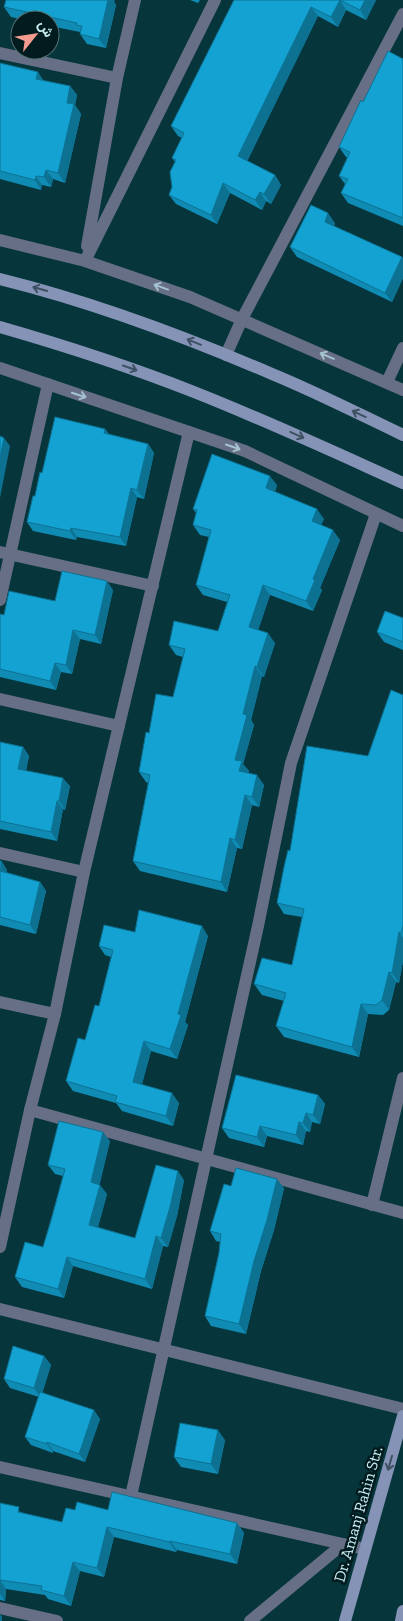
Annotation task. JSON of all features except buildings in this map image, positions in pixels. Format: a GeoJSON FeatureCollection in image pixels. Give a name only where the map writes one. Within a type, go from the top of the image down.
{"type":"FeatureCollection","features":[{"type":"Feature","properties":{"kind":"main road"},"geometry":{"type":"LineString","coordinates":[[0,279],[123,315],[274,374],[403,435]]}},
{"type":"Feature","properties":{"kind":"main road"},"geometry":{"type":"LineString","coordinates":[[0,327],[65,346],[193,391],[256,416],[403,483]]}},
{"type":"Feature","properties":{"kind":"main road","name":"Dr. Amanj Rahin Str."},"geometry":{"type":"LineString","coordinates":[[344,1621],[403,1416]]}},
{"type":"Feature","properties":{"kind":"main road"},"geometry":{"type":"LineString","coordinates":[[401,1621],[403,1611]]}},
{"type":"Feature","properties":{"kind":"street"},"geometry":{"type":"LineString","coordinates":[[85,261],[117,78],[135,0]]}},
{"type":"Feature","properties":{"kind":"street"},"geometry":{"type":"LineString","coordinates":[[85,261],[215,0]]}},
{"type":"Feature","properties":{"kind":"street"},"geometry":{"type":"LineString","coordinates":[[226,355],[242,320],[403,14]]}},
{"type":"Feature","properties":{"kind":"street"},"geometry":{"type":"LineString","coordinates":[[0,53],[117,78]]}},
{"type":"Feature","properties":{"kind":"street"},"geometry":{"type":"LineString","coordinates":[[0,240],[85,261],[190,298],[403,390]]}},
{"type":"Feature","properties":{"kind":"street"},"geometry":{"type":"LineString","coordinates":[[387,382],[403,348]]}},
{"type":"Feature","properties":{"kind":"street"},"geometry":{"type":"LineString","coordinates":[[0,368],[245,451],[403,526]]}},
{"type":"Feature","properties":{"kind":"street"},"geometry":{"type":"LineString","coordinates":[[0,600],[5,553],[48,384]]}},
{"type":"Feature","properties":{"kind":"street"},"geometry":{"type":"LineString","coordinates":[[0,1247],[2,1227],[30,1110],[56,1014],[84,872],[189,432]]}},
{"type":"Feature","properties":{"kind":"street"},"geometry":{"type":"LineString","coordinates":[[131,1496],[258,926],[291,764],[376,514]]}},
{"type":"Feature","properties":{"kind":"street"},"geometry":{"type":"LineString","coordinates":[[5,553],[152,586]]}},
{"type":"Feature","properties":{"kind":"street"},"geometry":{"type":"LineString","coordinates":[[0,699],[119,726]]}},
{"type":"Feature","properties":{"kind":"street"},"geometry":{"type":"LineString","coordinates":[[0,853],[84,872]]}},
{"type":"Feature","properties":{"kind":"street"},"geometry":{"type":"LineString","coordinates":[[0,1002],[56,1014]]}},
{"type":"Feature","properties":{"kind":"street"},"geometry":{"type":"LineString","coordinates":[[372,1205],[403,1078]]}},
{"type":"Feature","properties":{"kind":"street"},"geometry":{"type":"LineString","coordinates":[[30,1110],[403,1214]]}},
{"type":"Feature","properties":{"kind":"street"},"geometry":{"type":"LineString","coordinates":[[0,1309],[403,1409]]}},
{"type":"Feature","properties":{"kind":"street"},"geometry":{"type":"LineString","coordinates":[[0,1467],[365,1548]]}},
{"type":"Feature","properties":{"kind":"street"},"geometry":{"type":"LineString","coordinates":[[250,1621],[343,1544]]}},
{"type":"Feature","properties":{"kind":"street"},"geometry":{"type":"LineString","coordinates":[[0,1608],[57,1621]]}}]}
